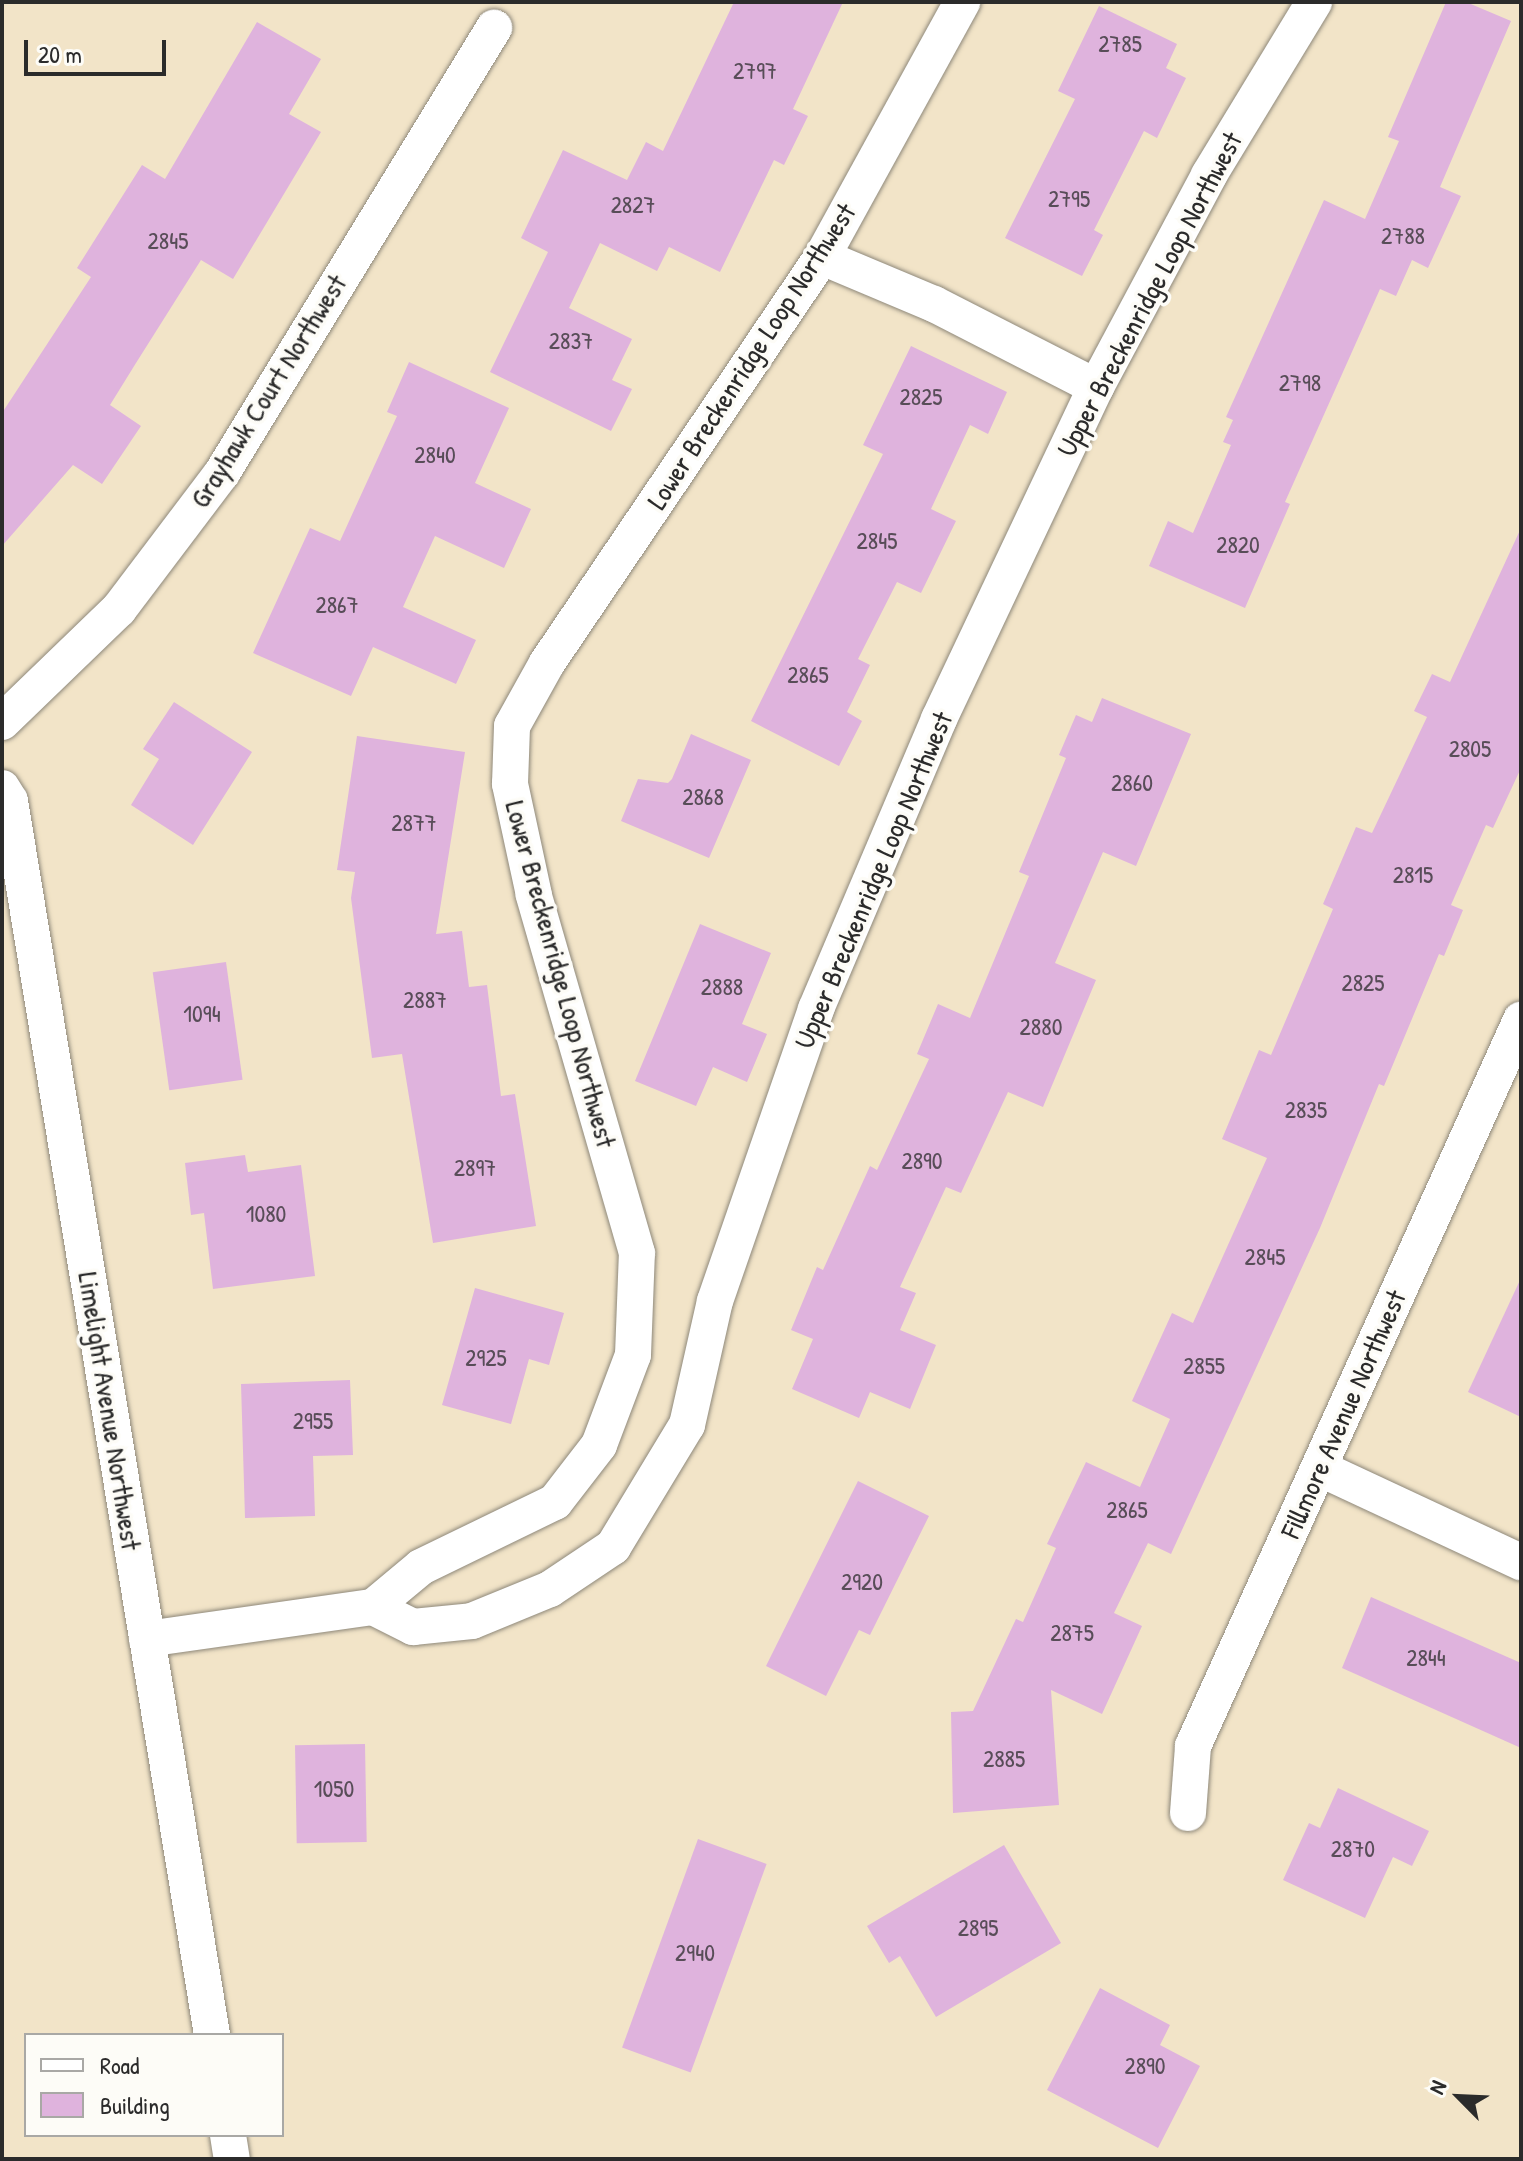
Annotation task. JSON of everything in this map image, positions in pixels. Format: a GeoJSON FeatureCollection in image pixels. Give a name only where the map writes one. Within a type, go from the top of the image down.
{"type":"FeatureCollection","features":[{"type":"Feature","properties":{"kind":"street","name":"Lower Breckenridge Loop Northwest"},"geometry":{"type":"LineString","coordinates":[[373,1607],[421,1567],[555,1502],[599,1445],[633,1355],[637,1253],[534,895],[510,784],[512,726],[547,663],[822,257],[962,2]]}},
{"type":"Feature","properties":{"kind":"street","name":"Upper Breckenridge Loop Northwest"},"geometry":{"type":"LineString","coordinates":[[373,1607],[413,1627],[472,1621],[550,1589],[613,1547],[687,1425],[715,1301],[816,1009],[1003,575],[1096,387],[1209,175],[1314,2]]}},
{"type":"Feature","properties":{"kind":"street","name":"Grayhawk Court Northwest"},"geometry":{"type":"LineString","coordinates":[[2,722],[119,609],[222,473],[494,28]]}},
{"type":"Feature","properties":{"kind":"street"},"geometry":{"type":"LineString","coordinates":[[822,257],[934,304],[1096,387]]}},
{"type":"Feature","properties":{"kind":"street","name":"Limelight Avenue Northwest"},"geometry":{"type":"LineString","coordinates":[[2,788],[10,801],[212,2033]]}},
{"type":"Feature","properties":{"kind":"street","name":"Fillmore Avenue Northwest"},"geometry":{"type":"LineString","coordinates":[[1188,1813],[1193,1746],[1521,1020]]}},
{"type":"Feature","properties":{"kind":"street"},"geometry":{"type":"LineString","coordinates":[[1319,1468],[1521,1562]]}},
{"type":"Feature","properties":{"kind":"street"},"geometry":{"type":"LineString","coordinates":[[147,1639],[373,1607]]}},
{"type":"Feature","properties":{"kind":"street"},"geometry":{"type":"LineString","coordinates":[[228,2137],[232,2159]]}},
{"type":"Feature","properties":{"kind":"building"},"geometry":{"type":"Polygon","coordinates":[[[734,2],[843,2],[793,109],[808,116],[784,165],[774,160],[720,272],[669,247],[657,271],[600,243],[569,308],[632,339],[612,380],[632,389],[611,431],[490,372],[548,252],[521,238],[563,150],[627,180],[646,142],[663,151],[734,2]]]}},
{"type":"Feature","properties":{"kind":"building"},"geometry":{"type":"Polygon","coordinates":[[[1446,2],[1466,2],[1511,21],[1440,187],[1461,196],[1428,268],[1412,260],[1396,296],[1380,289],[1285,502],[1290,504],[1245,608],[1149,566],[1168,521],[1193,533],[1231,445],[1223,442],[1233,420],[1226,417],[1324,200],[1365,219],[1399,141],[1388,137],[1446,2]]]}},
{"type":"Feature","properties":{"kind":"building"},"geometry":{"type":"Polygon","coordinates":[[[1099,6],[1177,44],[1166,68],[1186,78],[1157,138],[1144,131],[1094,230],[1103,235],[1082,276],[1005,238],[1075,99],[1058,91],[1099,6]]]}},
{"type":"Feature","properties":{"kind":"building"},"geometry":{"type":"Polygon","coordinates":[[[257,22],[321,59],[289,114],[321,132],[233,279],[201,260],[136,363],[110,405],[141,426],[102,484],[73,465],[2,546],[2,413],[91,277],[77,268],[142,165],[165,179],[257,22]]]}},
{"type":"Feature","properties":{"kind":"building"},"geometry":{"type":"Polygon","coordinates":[[[911,346],[1007,392],[988,434],[970,425],[931,509],[956,521],[921,593],[897,582],[858,659],[870,665],[847,712],[862,721],[839,766],[751,721],[883,454],[863,445],[911,346]]]}},
{"type":"Feature","properties":{"kind":"building"},"geometry":{"type":"Polygon","coordinates":[[[409,362],[509,408],[475,483],[531,509],[504,568],[435,536],[403,607],[476,640],[456,684],[373,647],[351,696],[253,653],[310,528],[340,541],[397,416],[387,412],[409,362]]]}},
{"type":"Feature","properties":{"kind":"building"},"geometry":{"type":"Polygon","coordinates":[[[1521,528],[1521,768],[1493,828],[1486,825],[1451,905],[1463,910],[1444,956],[1439,954],[1384,1086],[1379,1084],[1320,1228],[1171,1554],[1148,1543],[1114,1613],[1142,1626],[1102,1714],[1051,1690],[1059,1805],[953,1813],[951,1712],[973,1711],[1016,1619],[1023,1622],[1056,1548],[1047,1544],[1086,1462],[1140,1487],[1170,1419],[1132,1401],[1172,1313],[1193,1323],[1267,1158],[1222,1139],[1259,1050],[1271,1055],[1333,909],[1323,904],[1356,827],[1372,833],[1427,717],[1414,711],[1432,674],[1450,682],[1521,528]]]}},
{"type":"Feature","properties":{"kind":"building"},"geometry":{"type":"Polygon","coordinates":[[[1102,698],[1191,734],[1136,866],[1103,852],[1055,963],[1096,980],[1043,1107],[1008,1092],[961,1193],[946,1187],[900,1287],[916,1293],[900,1330],[936,1345],[910,1409],[870,1392],[859,1418],[792,1389],[813,1339],[791,1330],[817,1267],[823,1270],[870,1166],[877,1170],[929,1059],[917,1054],[938,1004],[970,1018],[1029,876],[1019,872],[1066,758],[1059,755],[1076,715],[1092,722],[1102,698]]]}},
{"type":"Feature","properties":{"kind":"building"},"geometry":{"type":"Polygon","coordinates":[[[174,702],[252,752],[193,845],[131,805],[159,759],[143,749],[174,702]]]}},
{"type":"Feature","properties":{"kind":"building"},"geometry":{"type":"Polygon","coordinates":[[[691,734],[751,760],[709,858],[621,821],[638,779],[668,783],[672,779],[691,734]]]}},
{"type":"Feature","properties":{"kind":"building"},"geometry":{"type":"Polygon","coordinates":[[[357,736],[465,752],[436,934],[462,931],[469,987],[487,985],[501,1096],[515,1094],[536,1226],[433,1243],[402,1054],[372,1058],[351,898],[355,872],[337,870],[357,736]]]}},
{"type":"Feature","properties":{"kind":"building"},"geometry":{"type":"Polygon","coordinates":[[[700,924],[771,953],[742,1024],[767,1034],[747,1082],[713,1067],[696,1106],[635,1081],[700,924]]]}},
{"type":"Feature","properties":{"kind":"building"},"geometry":{"type":"Polygon","coordinates":[[[226,962],[243,1080],[169,1090],[153,972],[226,962]]]}},
{"type":"Feature","properties":{"kind":"building"},"geometry":{"type":"Polygon","coordinates":[[[245,1155],[248,1172],[301,1165],[315,1276],[213,1289],[204,1213],[191,1215],[185,1163],[245,1155]]]}},
{"type":"Feature","properties":{"kind":"building"},"geometry":{"type":"Polygon","coordinates":[[[1521,1278],[1521,1417],[1468,1392],[1521,1278]]]}},
{"type":"Feature","properties":{"kind":"building"},"geometry":{"type":"Polygon","coordinates":[[[475,1288],[564,1313],[549,1365],[529,1359],[511,1424],[442,1405],[475,1288]]]}},
{"type":"Feature","properties":{"kind":"building"},"geometry":{"type":"Polygon","coordinates":[[[350,1380],[353,1455],[313,1456],[315,1516],[245,1518],[241,1384],[350,1380]]]}},
{"type":"Feature","properties":{"kind":"building"},"geometry":{"type":"Polygon","coordinates":[[[858,1481],[929,1516],[870,1635],[859,1630],[826,1696],[766,1666],[858,1481]]]}},
{"type":"Feature","properties":{"kind":"building"},"geometry":{"type":"Polygon","coordinates":[[[1371,1597],[1521,1663],[1521,1748],[1342,1668],[1371,1597]]]}},
{"type":"Feature","properties":{"kind":"building"},"geometry":{"type":"Polygon","coordinates":[[[365,1744],[367,1842],[297,1843],[295,1745],[365,1744]]]}},
{"type":"Feature","properties":{"kind":"building"},"geometry":{"type":"Polygon","coordinates":[[[1338,1788],[1429,1831],[1412,1866],[1393,1857],[1365,1918],[1283,1880],[1309,1823],[1320,1828],[1338,1788]]]}},
{"type":"Feature","properties":{"kind":"building"},"geometry":{"type":"Polygon","coordinates":[[[698,1839],[767,1864],[691,2073],[622,2048],[698,1839]]]}},
{"type":"Feature","properties":{"kind":"building"},"geometry":{"type":"Polygon","coordinates":[[[1004,1845],[1061,1943],[936,2017],[900,1956],[889,1963],[867,1926],[1004,1845]]]}},
{"type":"Feature","properties":{"kind":"building"},"geometry":{"type":"Polygon","coordinates":[[[1100,1988],[1170,2025],[1160,2045],[1200,2066],[1158,2148],[1047,2090],[1100,1988]]]}}]}
